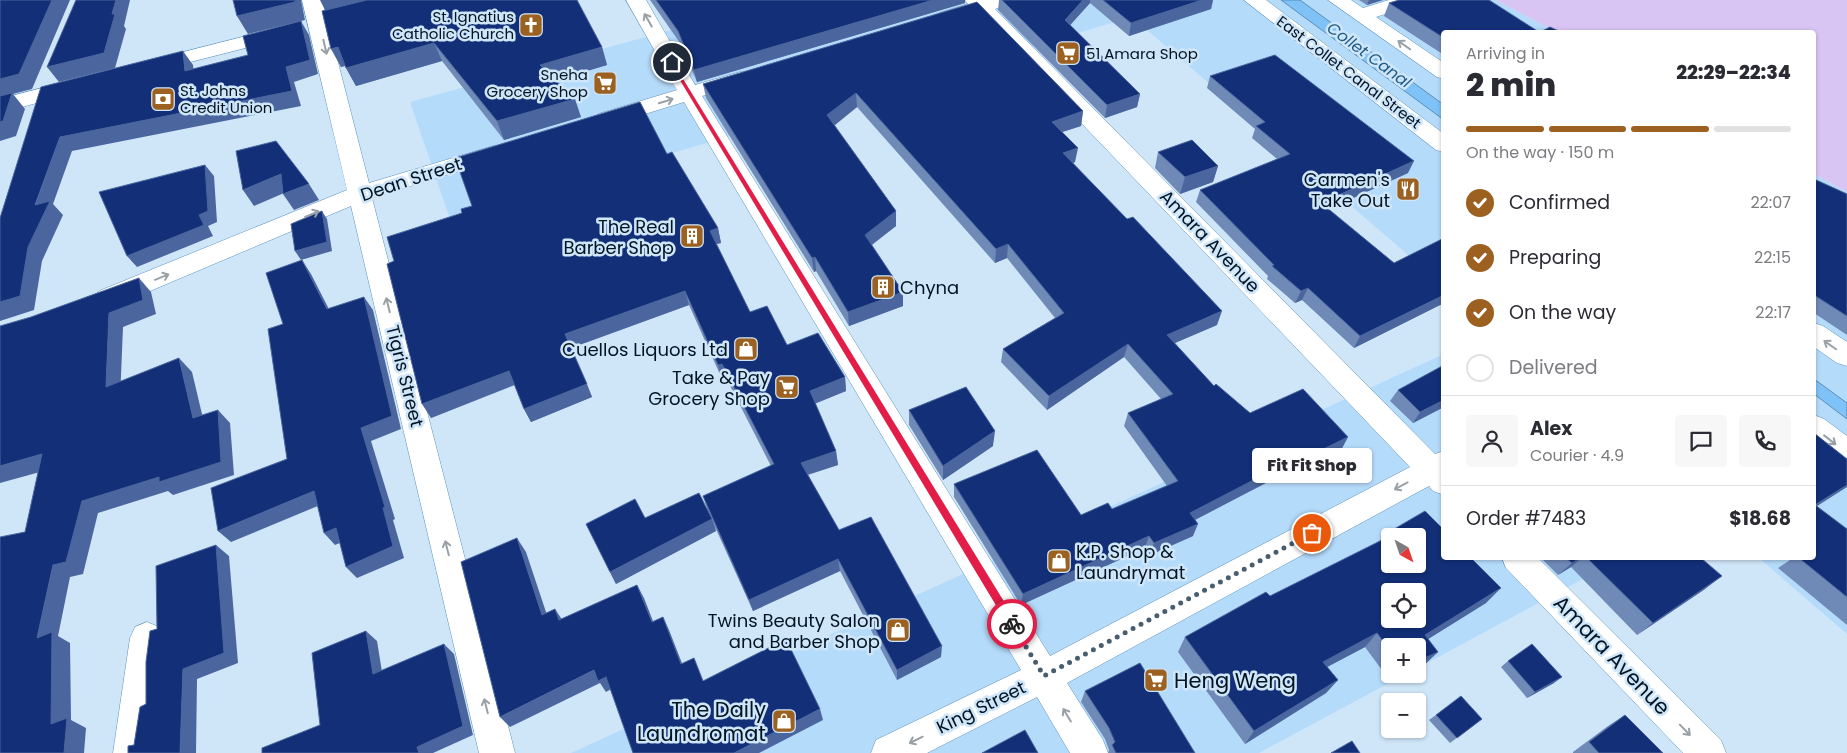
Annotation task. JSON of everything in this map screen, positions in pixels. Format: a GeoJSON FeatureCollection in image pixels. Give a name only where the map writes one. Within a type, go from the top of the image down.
{"type":"FeatureCollection","features":[{"type":"Feature","properties":{"kind":"street","name":"Tigris Street"},"geometry":{"type":"LineString","coordinates":[[312,0],[329,21],[361,194],[498,753]]}},
{"type":"Feature","properties":{"kind":"street"},"geometry":{"type":"LineString","coordinates":[[636,0],[690,94],[1090,753]]}},
{"type":"Feature","properties":{"kind":"street","name":"East Collet Canal Street"},"geometry":{"type":"LineString","coordinates":[[1254,0],[1441,143]]}},
{"type":"Feature","properties":{"kind":"street"},"geometry":{"type":"LineString","coordinates":[[1338,0],[1441,71]]}},
{"type":"Feature","properties":{"kind":"street"},"geometry":{"type":"LineString","coordinates":[[1362,15],[1409,0]]}},
{"type":"Feature","properties":{"kind":"street"},"geometry":{"type":"LineString","coordinates":[[928,22],[987,2]]}},
{"type":"Feature","properties":{"kind":"street","name":"Amara Avenue"},"geometry":{"type":"LineString","coordinates":[[987,2],[1440,471]]}},
{"type":"Feature","properties":{"kind":"street"},"geometry":{"type":"LineString","coordinates":[[128,72],[329,21]]}},
{"type":"Feature","properties":{"kind":"street"},"geometry":{"type":"LineString","coordinates":[[34,122],[42,94],[52,71]]}},
{"type":"Feature","properties":{"kind":"street"},"geometry":{"type":"LineString","coordinates":[[586,125],[764,71]]}},
{"type":"Feature","properties":{"kind":"street"},"geometry":{"type":"LineString","coordinates":[[0,106],[90,82]]}},
{"type":"Feature","properties":{"kind":"street","name":"Dean Street"},"geometry":{"type":"LineString","coordinates":[[86,306],[203,260],[361,194],[510,147]]}},
{"type":"Feature","properties":{"kind":"street"},"geometry":{"type":"LineString","coordinates":[[1816,334],[1847,356]]}},
{"type":"Feature","properties":{"kind":"street"},"geometry":{"type":"LineString","coordinates":[[1816,429],[1847,453]]}},
{"type":"Feature","properties":{"kind":"street","name":"King Street"},"geometry":{"type":"LineString","coordinates":[[889,753],[1044,676],[1440,471]]}},
{"type":"Feature","properties":{"kind":"street","name":"Amara Avenue"},"geometry":{"type":"LineString","coordinates":[[1519,560],[1708,753]]}},
{"type":"Feature","properties":{"kind":"street"},"geometry":{"type":"LineString","coordinates":[[130,753],[147,638]]}},
{"type":"Feature","properties":{"kind":"shaded area"},"geometry":{"type":"Polygon","coordinates":[[[662,0],[1281,0],[1441,118],[1441,283],[1132,17],[450,219],[410,102],[678,28],[662,0]]]}},
{"type":"Feature","properties":{"kind":"shaded area"},"geometry":{"type":"Polygon","coordinates":[[[1300,0],[1496,0],[1552,30],[1441,30],[1441,103],[1300,0]]]}},
{"type":"Feature","properties":{"kind":"shaded area"},"geometry":{"type":"Polygon","coordinates":[[[1496,0],[1847,0],[1847,192],[1816,175],[1816,30],[1552,30],[1496,0]]]}},
{"type":"Feature","properties":{"kind":"shaded area"},"geometry":{"type":"Polygon","coordinates":[[[1816,175],[1847,192],[1847,403],[1816,380],[1816,175]]]}},
{"type":"Feature","properties":{"kind":"shaded area"},"geometry":{"type":"Polygon","coordinates":[[[1441,355],[1441,560],[1618,560],[1426,664],[1426,638],[1381,638],[1381,683],[1389,683],[1259,753],[571,753],[1441,355]]]}},
{"type":"Feature","properties":{"kind":"shaded area"},"geometry":{"type":"Polygon","coordinates":[[[1816,396],[1847,419],[1847,634],[1761,560],[1816,560],[1816,396]]]}},
{"type":"Feature","properties":{"kind":"water","name":"Collet Canal"},"geometry":{"type":"Polygon","coordinates":[[[1281,0],[1300,0],[1441,103],[1441,118],[1281,0]]]}},
{"type":"Feature","properties":{"kind":"water"},"geometry":{"type":"Polygon","coordinates":[[[1816,380],[1847,403],[1847,419],[1816,396],[1816,380]]]}},
{"type":"Feature","properties":{"kind":"building"},"geometry":{"type":"Polygon","coordinates":[[[0,0],[52,0],[19,74],[0,79],[0,0]]]}},
{"type":"Feature","properties":{"kind":"building"},"geometry":{"type":"Polygon","coordinates":[[[76,0],[116,0],[112,14],[115,14],[104,53],[47,67],[76,0]]]}},
{"type":"Feature","properties":{"kind":"building"},"geometry":{"type":"Polygon","coordinates":[[[233,0],[295,0],[295,2],[237,16],[233,0]]]}},
{"type":"Feature","properties":{"kind":"building"},"geometry":{"type":"Polygon","coordinates":[[[367,0],[577,0],[602,47],[540,65],[575,99],[497,121],[434,43],[346,68],[338,47],[331,49],[322,11],[367,0]]]}},
{"type":"Feature","properties":{"kind":"building"},"geometry":{"type":"Polygon","coordinates":[[[656,0],[933,0],[694,70],[678,31],[656,0]]]}},
{"type":"Feature","properties":{"kind":"building"},"geometry":{"type":"Polygon","coordinates":[[[1002,0],[1083,0],[1065,20],[1140,94],[1107,105],[1002,0]]]}},
{"type":"Feature","properties":{"kind":"building"},"geometry":{"type":"Polygon","coordinates":[[[1103,0],[1202,0],[1131,23],[1103,0]]]}},
{"type":"Feature","properties":{"kind":"building"},"geometry":{"type":"Polygon","coordinates":[[[1399,0],[1489,0],[1536,30],[1441,30],[1441,36],[1389,3],[1399,0]]]}},
{"type":"Feature","properties":{"kind":"building"},"geometry":{"type":"Polygon","coordinates":[[[977,2],[1083,111],[1052,122],[1078,148],[1063,153],[1127,219],[1133,217],[1222,311],[1167,335],[1214,386],[1216,384],[1250,413],[1303,389],[1348,437],[1295,463],[1292,460],[1190,513],[1198,524],[1154,543],[1149,536],[1023,594],[954,484],[1037,450],[1081,515],[1108,503],[1112,509],[1178,481],[1128,413],[1173,394],[1128,344],[1049,396],[1003,349],[1064,313],[1008,244],[996,249],[856,93],[827,115],[896,211],[865,235],[903,292],[848,312],[815,257],[812,258],[703,84],[977,2]]]}},
{"type":"Feature","properties":{"kind":"building"},"geometry":{"type":"Polygon","coordinates":[[[301,21],[310,60],[286,67],[292,91],[60,137],[35,205],[50,201],[28,247],[20,296],[0,302],[0,218],[41,87],[183,51],[185,71],[248,55],[243,36],[301,21]]]}},
{"type":"Feature","properties":{"kind":"building"},"geometry":{"type":"Polygon","coordinates":[[[1550,27],[1557,30],[1544,30],[1550,27]]]}},
{"type":"Feature","properties":{"kind":"building"},"geometry":{"type":"Polygon","coordinates":[[[1275,55],[1414,161],[1321,203],[1394,263],[1441,240],[1441,296],[1360,336],[1308,288],[1301,291],[1272,266],[1274,265],[1200,190],[1290,154],[1256,126],[1265,122],[1210,76],[1275,55]]]}},
{"type":"Feature","properties":{"kind":"building"},"geometry":{"type":"Polygon","coordinates":[[[12,93],[3,121],[0,122],[0,96],[12,93]]]}},
{"type":"Feature","properties":{"kind":"building"},"geometry":{"type":"Polygon","coordinates":[[[640,102],[667,154],[672,152],[718,228],[710,231],[750,312],[767,306],[787,345],[818,333],[845,377],[810,391],[836,451],[801,463],[839,530],[871,517],[942,646],[897,670],[838,559],[749,600],[703,496],[774,464],[722,364],[718,365],[685,291],[565,334],[587,384],[524,409],[509,371],[422,404],[387,264],[394,261],[387,237],[462,213],[461,209],[472,206],[455,158],[640,102]]]}},
{"type":"Feature","properties":{"kind":"building"},"geometry":{"type":"Polygon","coordinates":[[[1192,140],[1218,166],[1185,177],[1158,152],[1192,140]]]}},
{"type":"Feature","properties":{"kind":"building"},"geometry":{"type":"Polygon","coordinates":[[[276,141],[309,184],[283,194],[281,174],[243,190],[236,151],[276,141]]]}},
{"type":"Feature","properties":{"kind":"building"},"geometry":{"type":"Polygon","coordinates":[[[205,165],[208,211],[199,215],[204,225],[127,256],[99,192],[205,165]]]}},
{"type":"Feature","properties":{"kind":"building"},"geometry":{"type":"Polygon","coordinates":[[[1816,180],[1847,194],[1847,316],[1816,296],[1816,180]]]}},
{"type":"Feature","properties":{"kind":"building"},"geometry":{"type":"Polygon","coordinates":[[[322,211],[327,242],[295,251],[291,224],[322,211]]]}},
{"type":"Feature","properties":{"kind":"building"},"geometry":{"type":"Polygon","coordinates":[[[302,260],[327,309],[364,297],[392,416],[361,428],[385,507],[383,508],[393,546],[346,567],[336,528],[324,533],[314,491],[218,531],[211,488],[287,459],[268,329],[283,324],[266,273],[302,260]]]}},
{"type":"Feature","properties":{"kind":"building"},"geometry":{"type":"Polygon","coordinates":[[[139,278],[143,300],[109,313],[106,387],[179,358],[193,418],[218,410],[221,462],[159,482],[159,477],[82,501],[66,562],[53,565],[37,638],[52,632],[51,724],[67,718],[64,753],[0,753],[0,537],[25,532],[42,454],[0,466],[0,326],[31,317],[139,278]]]}},
{"type":"Feature","properties":{"kind":"building"},"geometry":{"type":"Polygon","coordinates":[[[1441,367],[1441,402],[1420,412],[1398,390],[1441,367]]]}},
{"type":"Feature","properties":{"kind":"building"},"geometry":{"type":"Polygon","coordinates":[[[966,387],[995,431],[943,466],[909,410],[966,387]]]}},
{"type":"Feature","properties":{"kind":"building"},"geometry":{"type":"Polygon","coordinates":[[[1816,435],[1847,459],[1847,485],[1816,504],[1816,435]]]}},
{"type":"Feature","properties":{"kind":"building"},"geometry":{"type":"Polygon","coordinates":[[[699,493],[712,519],[610,572],[586,524],[635,499],[645,518],[699,493]]]}},
{"type":"Feature","properties":{"kind":"building"},"geometry":{"type":"Polygon","coordinates":[[[1816,506],[1847,529],[1847,597],[1801,560],[1816,560],[1816,506]]]}},
{"type":"Feature","properties":{"kind":"building"},"geometry":{"type":"Polygon","coordinates":[[[1425,511],[1441,527],[1441,560],[1473,560],[1501,588],[1425,635],[1438,652],[1426,657],[1426,638],[1381,638],[1377,633],[1323,662],[1338,680],[1254,731],[1185,637],[1266,592],[1270,596],[1381,540],[1381,573],[1426,573],[1426,528],[1396,528],[1425,511]]]}},
{"type":"Feature","properties":{"kind":"building"},"geometry":{"type":"Polygon","coordinates":[[[517,538],[542,615],[555,609],[559,620],[637,585],[652,622],[663,617],[681,664],[694,658],[703,681],[786,639],[820,709],[734,753],[633,753],[606,677],[598,681],[594,670],[500,717],[461,562],[517,538]]]}},
{"type":"Feature","properties":{"kind":"building"},"geometry":{"type":"Polygon","coordinates":[[[216,545],[224,653],[183,669],[180,753],[128,753],[128,746],[134,745],[140,707],[146,704],[146,662],[150,631],[157,629],[156,566],[216,545]]]}},
{"type":"Feature","properties":{"kind":"building"},"geometry":{"type":"Polygon","coordinates":[[[1589,560],[1703,560],[1722,576],[1653,623],[1589,560]]]}},
{"type":"Feature","properties":{"kind":"building"},"geometry":{"type":"Polygon","coordinates":[[[366,631],[373,674],[444,644],[463,726],[417,747],[419,753],[262,753],[262,748],[320,725],[312,653],[366,631]]]}},
{"type":"Feature","properties":{"kind":"building"},"geometry":{"type":"Polygon","coordinates":[[[1532,644],[1562,677],[1535,692],[1508,661],[1532,644]]]}},
{"type":"Feature","properties":{"kind":"building"},"geometry":{"type":"Polygon","coordinates":[[[1140,663],[1195,753],[1116,753],[1112,745],[1115,742],[1109,728],[1085,691],[1140,663]]]}},
{"type":"Feature","properties":{"kind":"building"},"geometry":{"type":"Polygon","coordinates":[[[1461,696],[1482,719],[1457,738],[1436,715],[1461,696]]]}},
{"type":"Feature","properties":{"kind":"building"},"geometry":{"type":"Polygon","coordinates":[[[1625,715],[1663,753],[1599,753],[1589,742],[1625,715]]]}},
{"type":"Feature","properties":{"kind":"building"},"geometry":{"type":"Polygon","coordinates":[[[1025,730],[1038,753],[982,753],[1025,730]]]}},
{"type":"Feature","properties":{"kind":"building"},"geometry":{"type":"Polygon","coordinates":[[[1352,741],[1360,753],[1331,753],[1352,741]]]}},
{"type":"Feature","properties":{"kind":"way so far"},"geometry":{"type":"LineString","coordinates":[[1012,624],[1044,676],[1312,533]]}},
{"type":"Feature","properties":{"kind":"place","name":"St. Ignatius Catholic Church"},"geometry":{"type":"Point","coordinates":[531,25]}},
{"type":"Feature","properties":{"kind":"place","name":"51 Amara Shop"},"geometry":{"type":"Point","coordinates":[1068,53]}},
{"type":"Feature","properties":{"kind":"place","name":"Sneha Grocery Shop"},"geometry":{"type":"Point","coordinates":[605,83]}},
{"type":"Feature","properties":{"kind":"place","name":"St. Johns Credit Union"},"geometry":{"type":"Point","coordinates":[163,99]}},
{"type":"Feature","properties":{"kind":"place","name":"Carmen's Take Out"},"geometry":{"type":"Point","coordinates":[1408,189]}},
{"type":"Feature","properties":{"kind":"place","name":"The Real Barber Shop"},"geometry":{"type":"Point","coordinates":[692,236]}},
{"type":"Feature","properties":{"kind":"place","name":"Chyna"},"geometry":{"type":"Point","coordinates":[883,287]}},
{"type":"Feature","properties":{"kind":"place","name":"Cuellos Liquors Ltd"},"geometry":{"type":"Point","coordinates":[746,349]}},
{"type":"Feature","properties":{"kind":"place","name":"Take & Pay Grocery Shop"},"geometry":{"type":"Point","coordinates":[787,387]}},
{"type":"Feature","properties":{"kind":"place","name":"Fit Fit Shop"},"geometry":{"type":"Point","coordinates":[1312,533]}},
{"type":"Feature","properties":{"kind":"place","name":"K.P. Shop & Laundrymat"},"geometry":{"type":"Point","coordinates":[1059,561]}},
{"type":"Feature","properties":{"kind":"place","name":"Twins Beauty Salon and Barber Shop"},"geometry":{"type":"Point","coordinates":[898,630]}},
{"type":"Feature","properties":{"kind":"place","name":"Heng Weng"},"geometry":{"type":"Point","coordinates":[1156,680]}},
{"type":"Feature","properties":{"kind":"place","name":"The Daily Laundromat"},"geometry":{"type":"Point","coordinates":[784,721]}},
{"type":"Feature","properties":{"kind":"route"},"geometry":{"type":"LineString","coordinates":[[672,62],[1012,624]]}}]}
